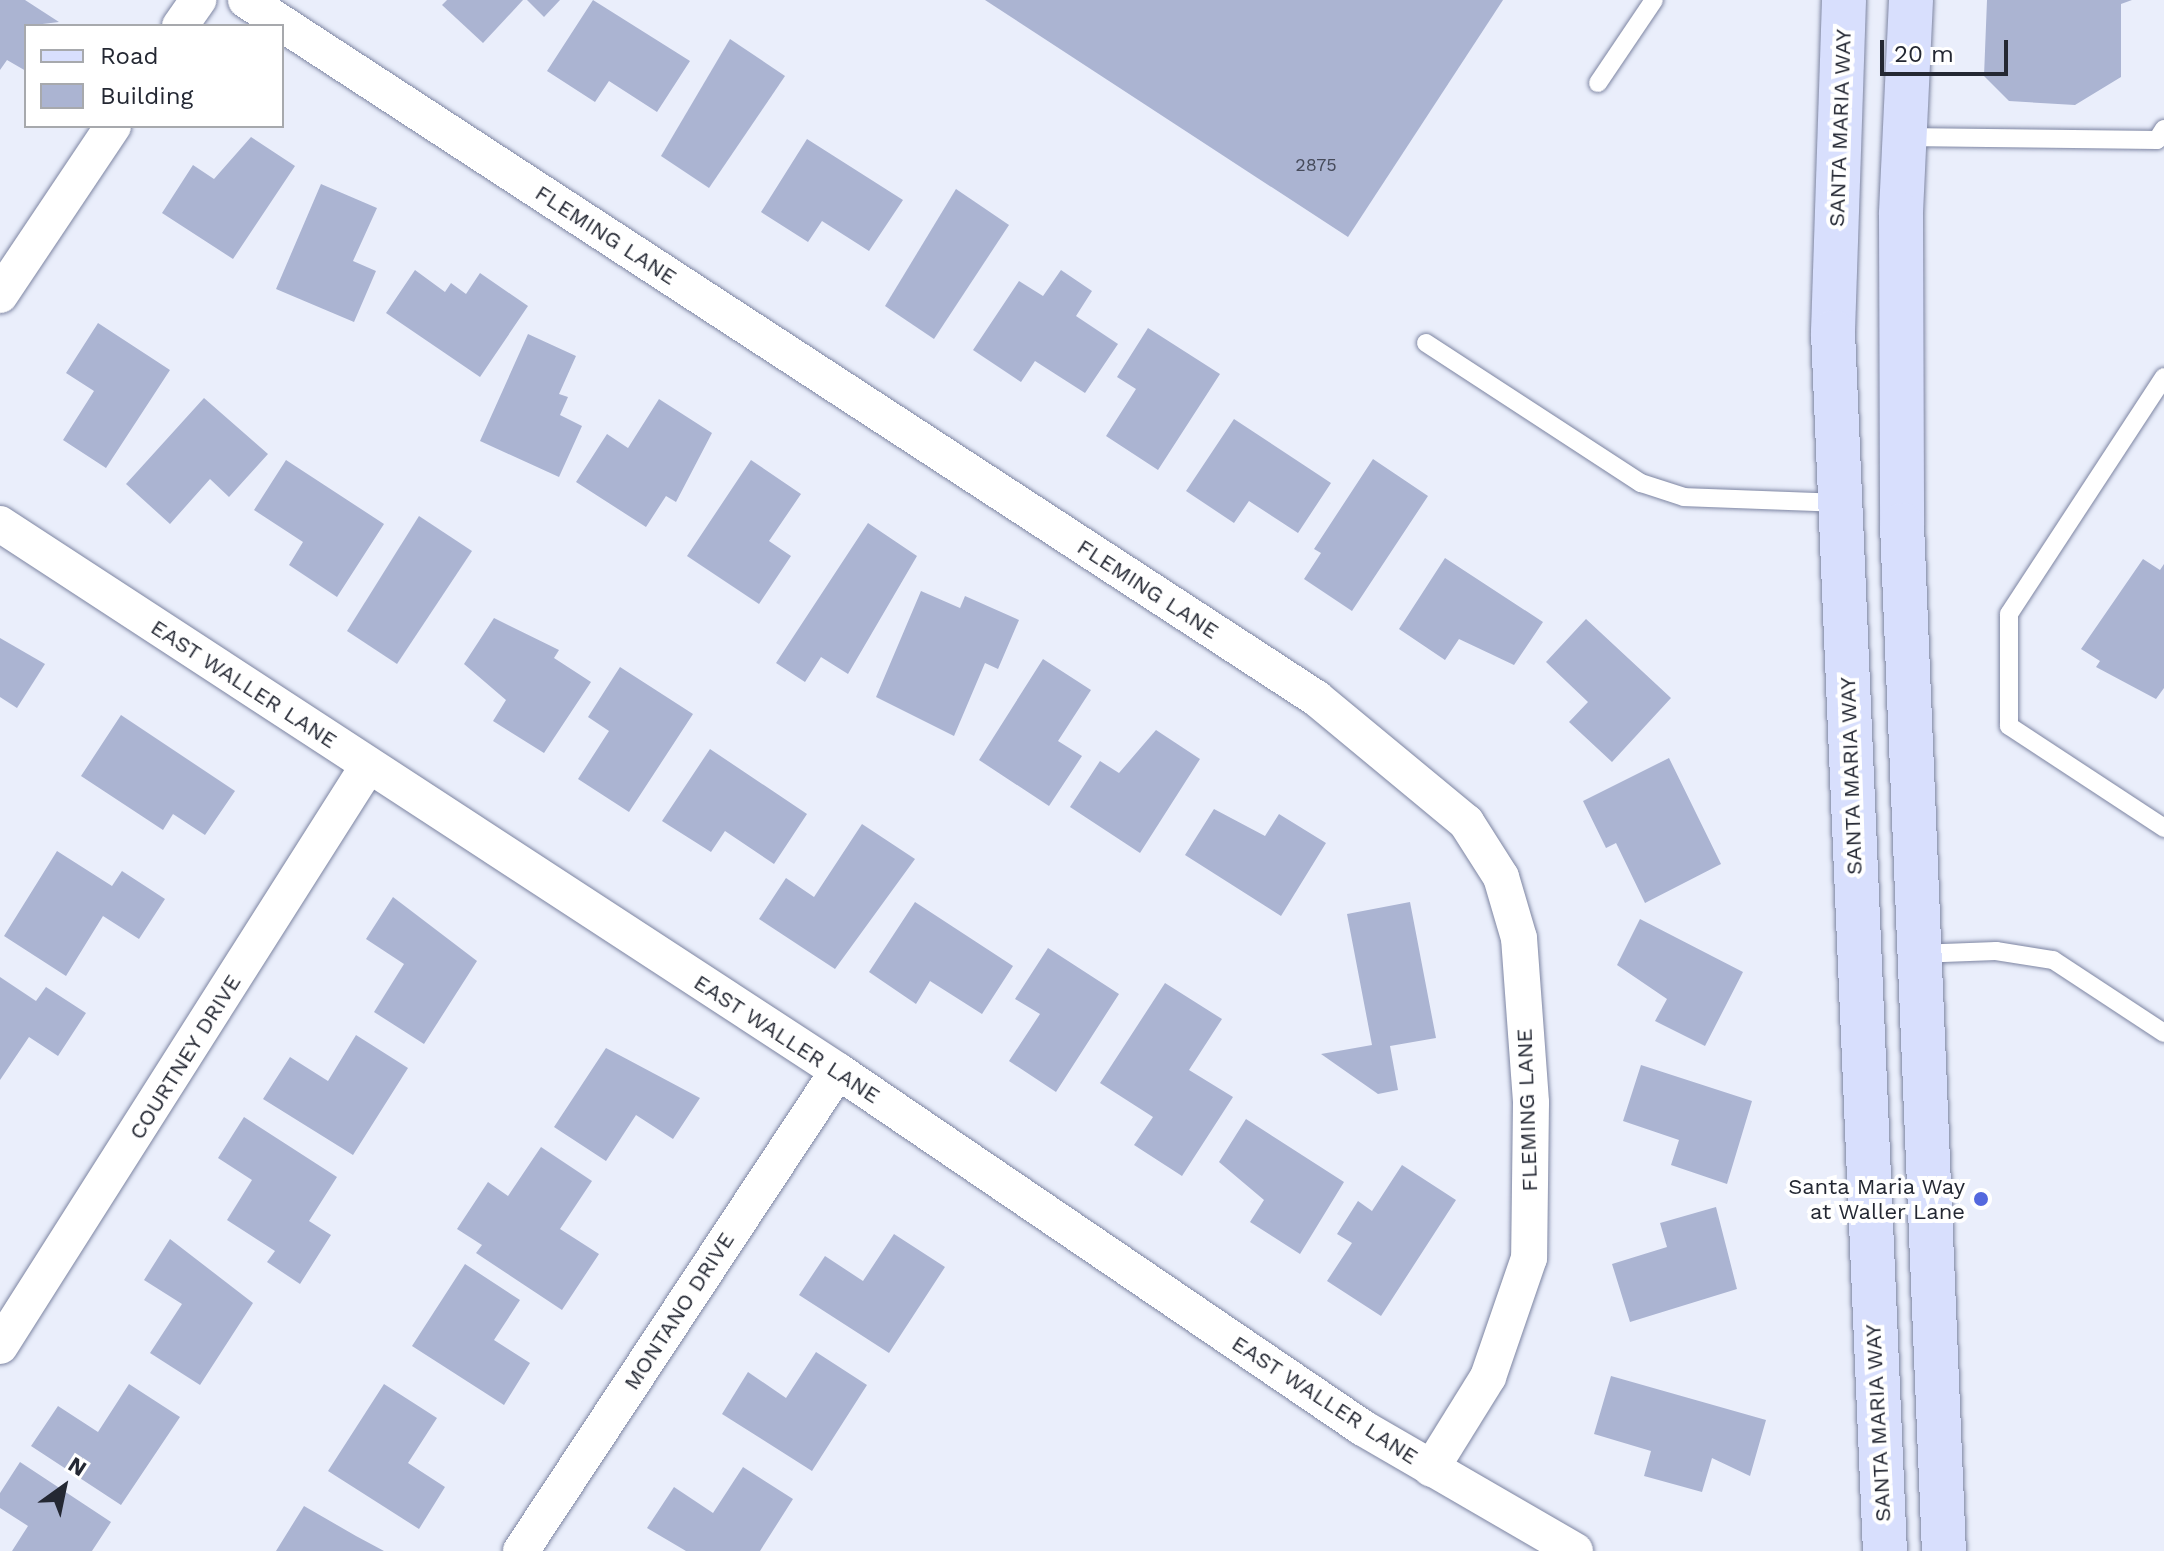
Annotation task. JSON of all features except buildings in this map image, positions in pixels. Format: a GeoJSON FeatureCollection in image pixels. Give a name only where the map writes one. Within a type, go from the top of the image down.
{"type":"FeatureCollection","features":[{"type":"Feature","properties":{"kind":"main road","name":"SANTA MARIA WAY"},"geometry":{"type":"LineString","coordinates":[[1844,0],[1833,332],[1885,1551]]}},
{"type":"Feature","properties":{"kind":"main road"},"geometry":{"type":"LineString","coordinates":[[1911,0],[1904,137],[1902,525],[1917,954],[1944,1551]]}},
{"type":"Feature","properties":{"kind":"street"},"geometry":{"type":"LineString","coordinates":[[181,24],[198,0]]}},
{"type":"Feature","properties":{"kind":"street","name":"FLEMING LANE"},"geometry":{"type":"LineString","coordinates":[[246,0],[283,24]]}},
{"type":"Feature","properties":{"kind":"street","name":"FLEMING LANE"},"geometry":{"type":"LineString","coordinates":[[284,25],[1316,698],[1466,822],[1501,877],[1519,938],[1531,1103],[1529,1258],[1488,1377],[1431,1469]]}},
{"type":"Feature","properties":{"kind":"street"},"geometry":{"type":"LineString","coordinates":[[0,295],[112,128]]}},
{"type":"Feature","properties":{"kind":"street","name":"EAST WALLER LANE"},"geometry":{"type":"LineString","coordinates":[[0,524],[838,1071],[1431,1469],[1575,1551]]}},
{"type":"Feature","properties":{"kind":"street","name":"COURTNEY DRIVE"},"geometry":{"type":"LineString","coordinates":[[0,1346],[368,766]]}},
{"type":"Feature","properties":{"kind":"street","name":"MONTANO DRIVE"},"geometry":{"type":"LineString","coordinates":[[521,1551],[838,1071]]}},
{"type":"Feature","properties":{"kind":"lane"},"geometry":{"type":"LineString","coordinates":[[1598,83],[1654,0]]}},
{"type":"Feature","properties":{"kind":"lane"},"geometry":{"type":"LineString","coordinates":[[1904,137],[2157,140],[2164,129]]}},
{"type":"Feature","properties":{"kind":"lane"},"geometry":{"type":"LineString","coordinates":[[1426,343],[1641,483],[1684,497],[1840,503]]}},
{"type":"Feature","properties":{"kind":"lane"},"geometry":{"type":"LineString","coordinates":[[2164,377],[2009,614],[2009,726],[2164,828]]}},
{"type":"Feature","properties":{"kind":"lane"},"geometry":{"type":"LineString","coordinates":[[1917,954],[1996,951],[2053,960],[2164,1033]]}},
{"type":"Feature","properties":{"kind":"place","name":"Santa Maria Way at Waller Lane"},"geometry":{"type":"Point","coordinates":[1981,1199]}}]}
